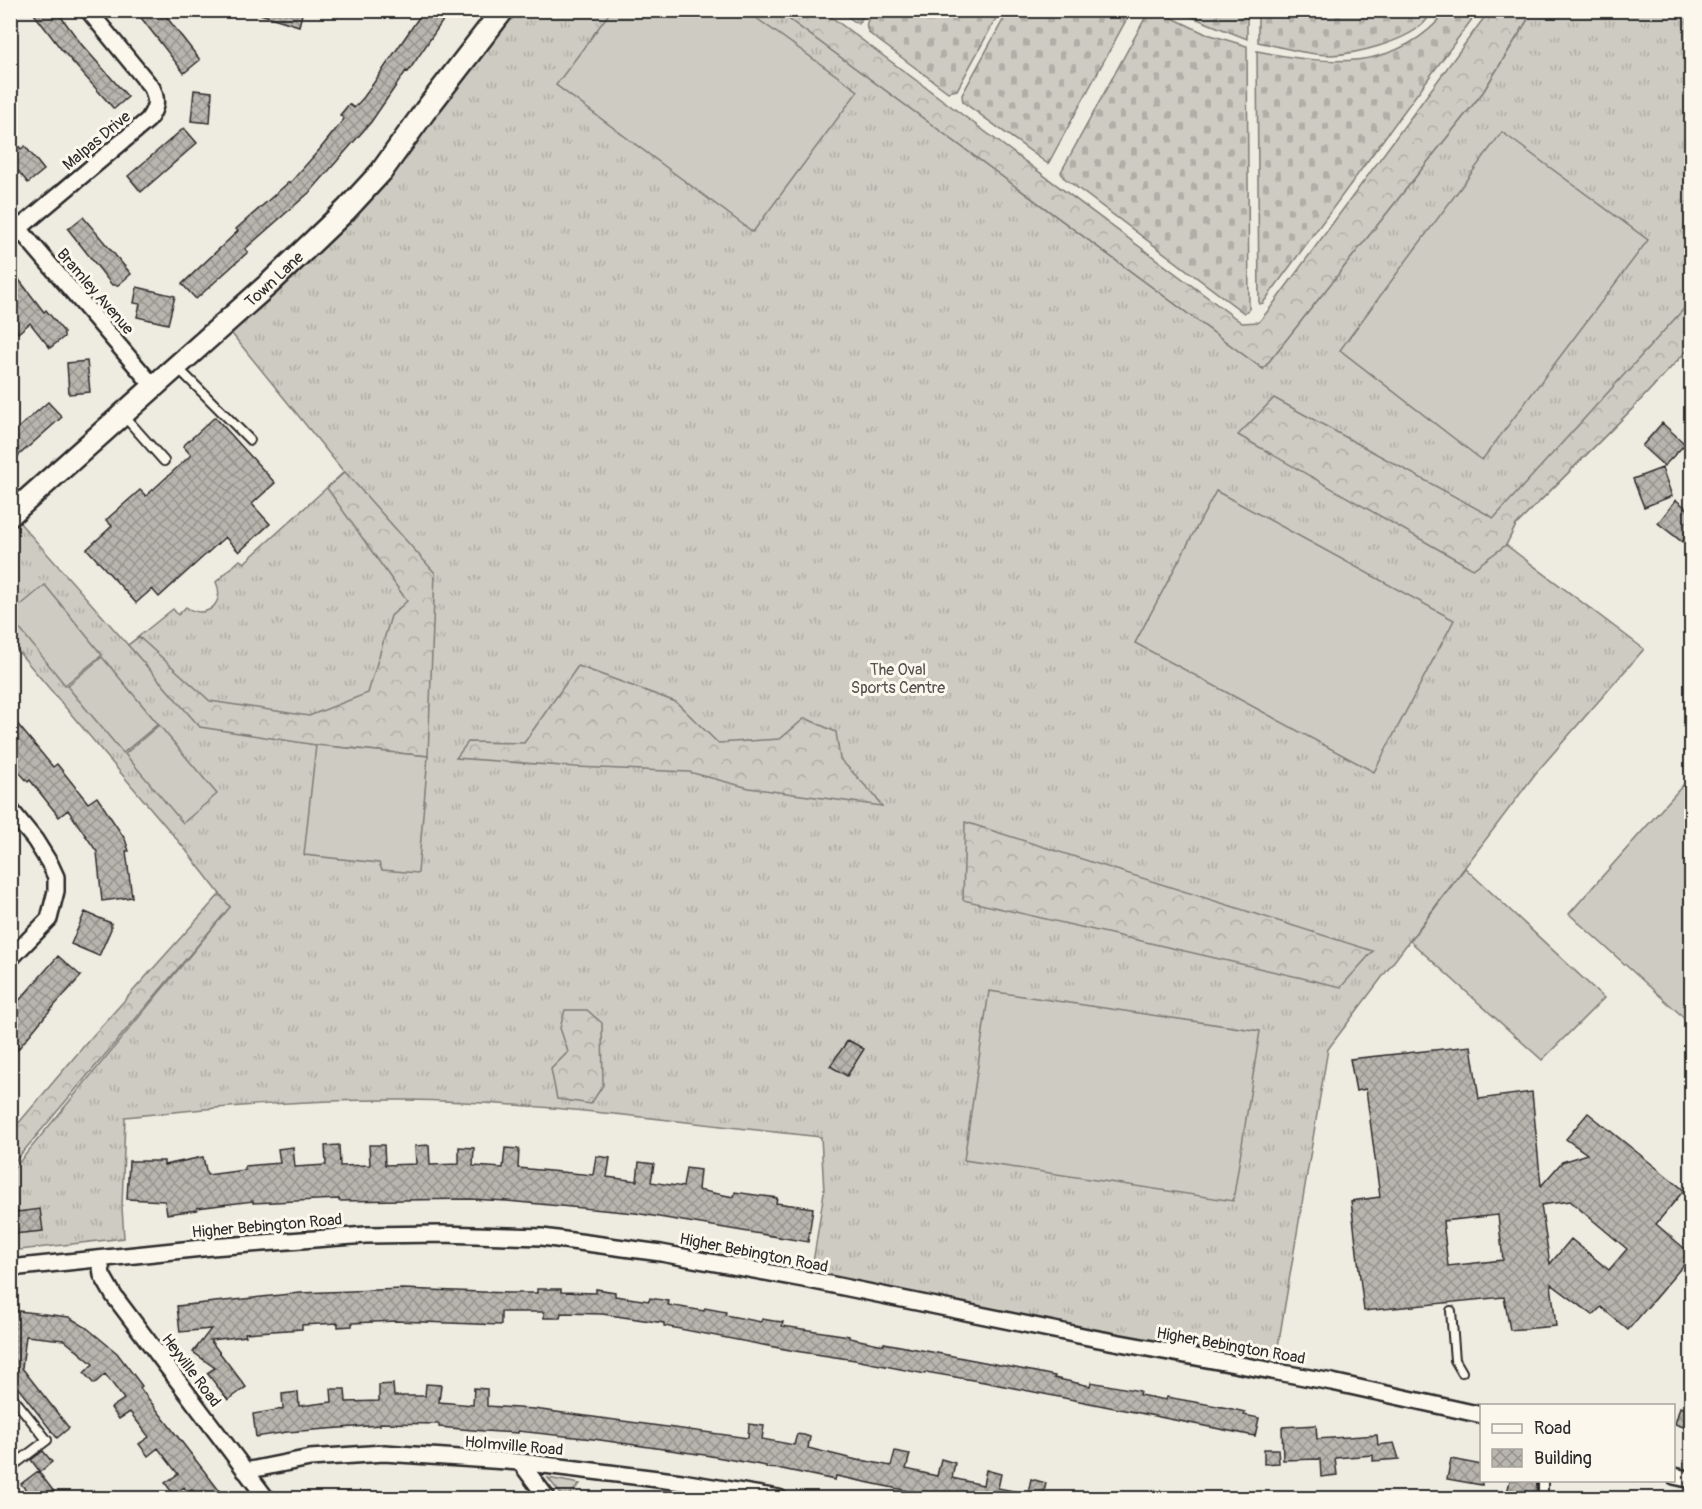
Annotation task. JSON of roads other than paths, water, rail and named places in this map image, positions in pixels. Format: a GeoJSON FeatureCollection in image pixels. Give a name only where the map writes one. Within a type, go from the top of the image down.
{"type":"FeatureCollection","features":[{"type":"Feature","properties":{"kind":"main road","name":"Town Lane"},"geometry":{"type":"LineString","coordinates":[[10,516],[271,282],[346,210],[381,172],[503,10]]}},
{"type":"Feature","properties":{"kind":"street","name":"Malpas Drive"},"geometry":{"type":"LineString","coordinates":[[13,227],[148,120],[155,110],[157,97],[152,88],[88,10]]}},
{"type":"Feature","properties":{"kind":"street","name":"Bramley Avenue"},"geometry":{"type":"LineString","coordinates":[[13,227],[154,387]]}},
{"type":"Feature","properties":{"kind":"street"},"geometry":{"type":"LineString","coordinates":[[10,809],[35,840],[56,877],[56,891],[49,919],[10,959]]}},
{"type":"Feature","properties":{"kind":"street","name":"Higher Bebington Road"},"geometry":{"type":"LineString","coordinates":[[10,1268],[212,1247],[366,1235],[441,1234],[542,1237],[661,1253],[786,1276],[1093,1338],[1332,1382],[1480,1415]]}},
{"type":"Feature","properties":{"kind":"street","name":"Heyville Road"},"geometry":{"type":"LineString","coordinates":[[100,1259],[102,1275],[114,1296],[266,1498]]}},
{"type":"Feature","properties":{"kind":"street","name":"Holmville Road"},"geometry":{"type":"LineString","coordinates":[[245,1471],[310,1458],[384,1453],[520,1462],[682,1482],[779,1498]]}},
{"type":"Feature","properties":{"kind":"street"},"geometry":{"type":"LineString","coordinates":[[520,1462],[547,1498]]}},
{"type":"Feature","properties":{"kind":"street"},"geometry":{"type":"LineString","coordinates":[[1675,1476],[1692,1480]]}},
{"type":"Feature","properties":{"kind":"lane"},"geometry":{"type":"LineString","coordinates":[[177,367],[250,441]]}},
{"type":"Feature","properties":{"kind":"lane"},"geometry":{"type":"LineString","coordinates":[[123,414],[164,461]]}},
{"type":"Feature","properties":{"kind":"lane"},"geometry":{"type":"LineString","coordinates":[[1451,1311],[1455,1360],[1462,1372]]}},
{"type":"Feature","properties":{"kind":"lane"},"geometry":{"type":"LineString","coordinates":[[10,1394],[47,1440],[10,1468]]}},
{"type":"Feature","properties":{"kind":"lane"},"geometry":{"type":"LineString","coordinates":[[1543,1482],[1543,1498]]}},
{"type":"Feature","properties":{"kind":"park label","name":"The Oval Sports Centre"},"geometry":{"type":"Point","coordinates":[898,678]}}]}
